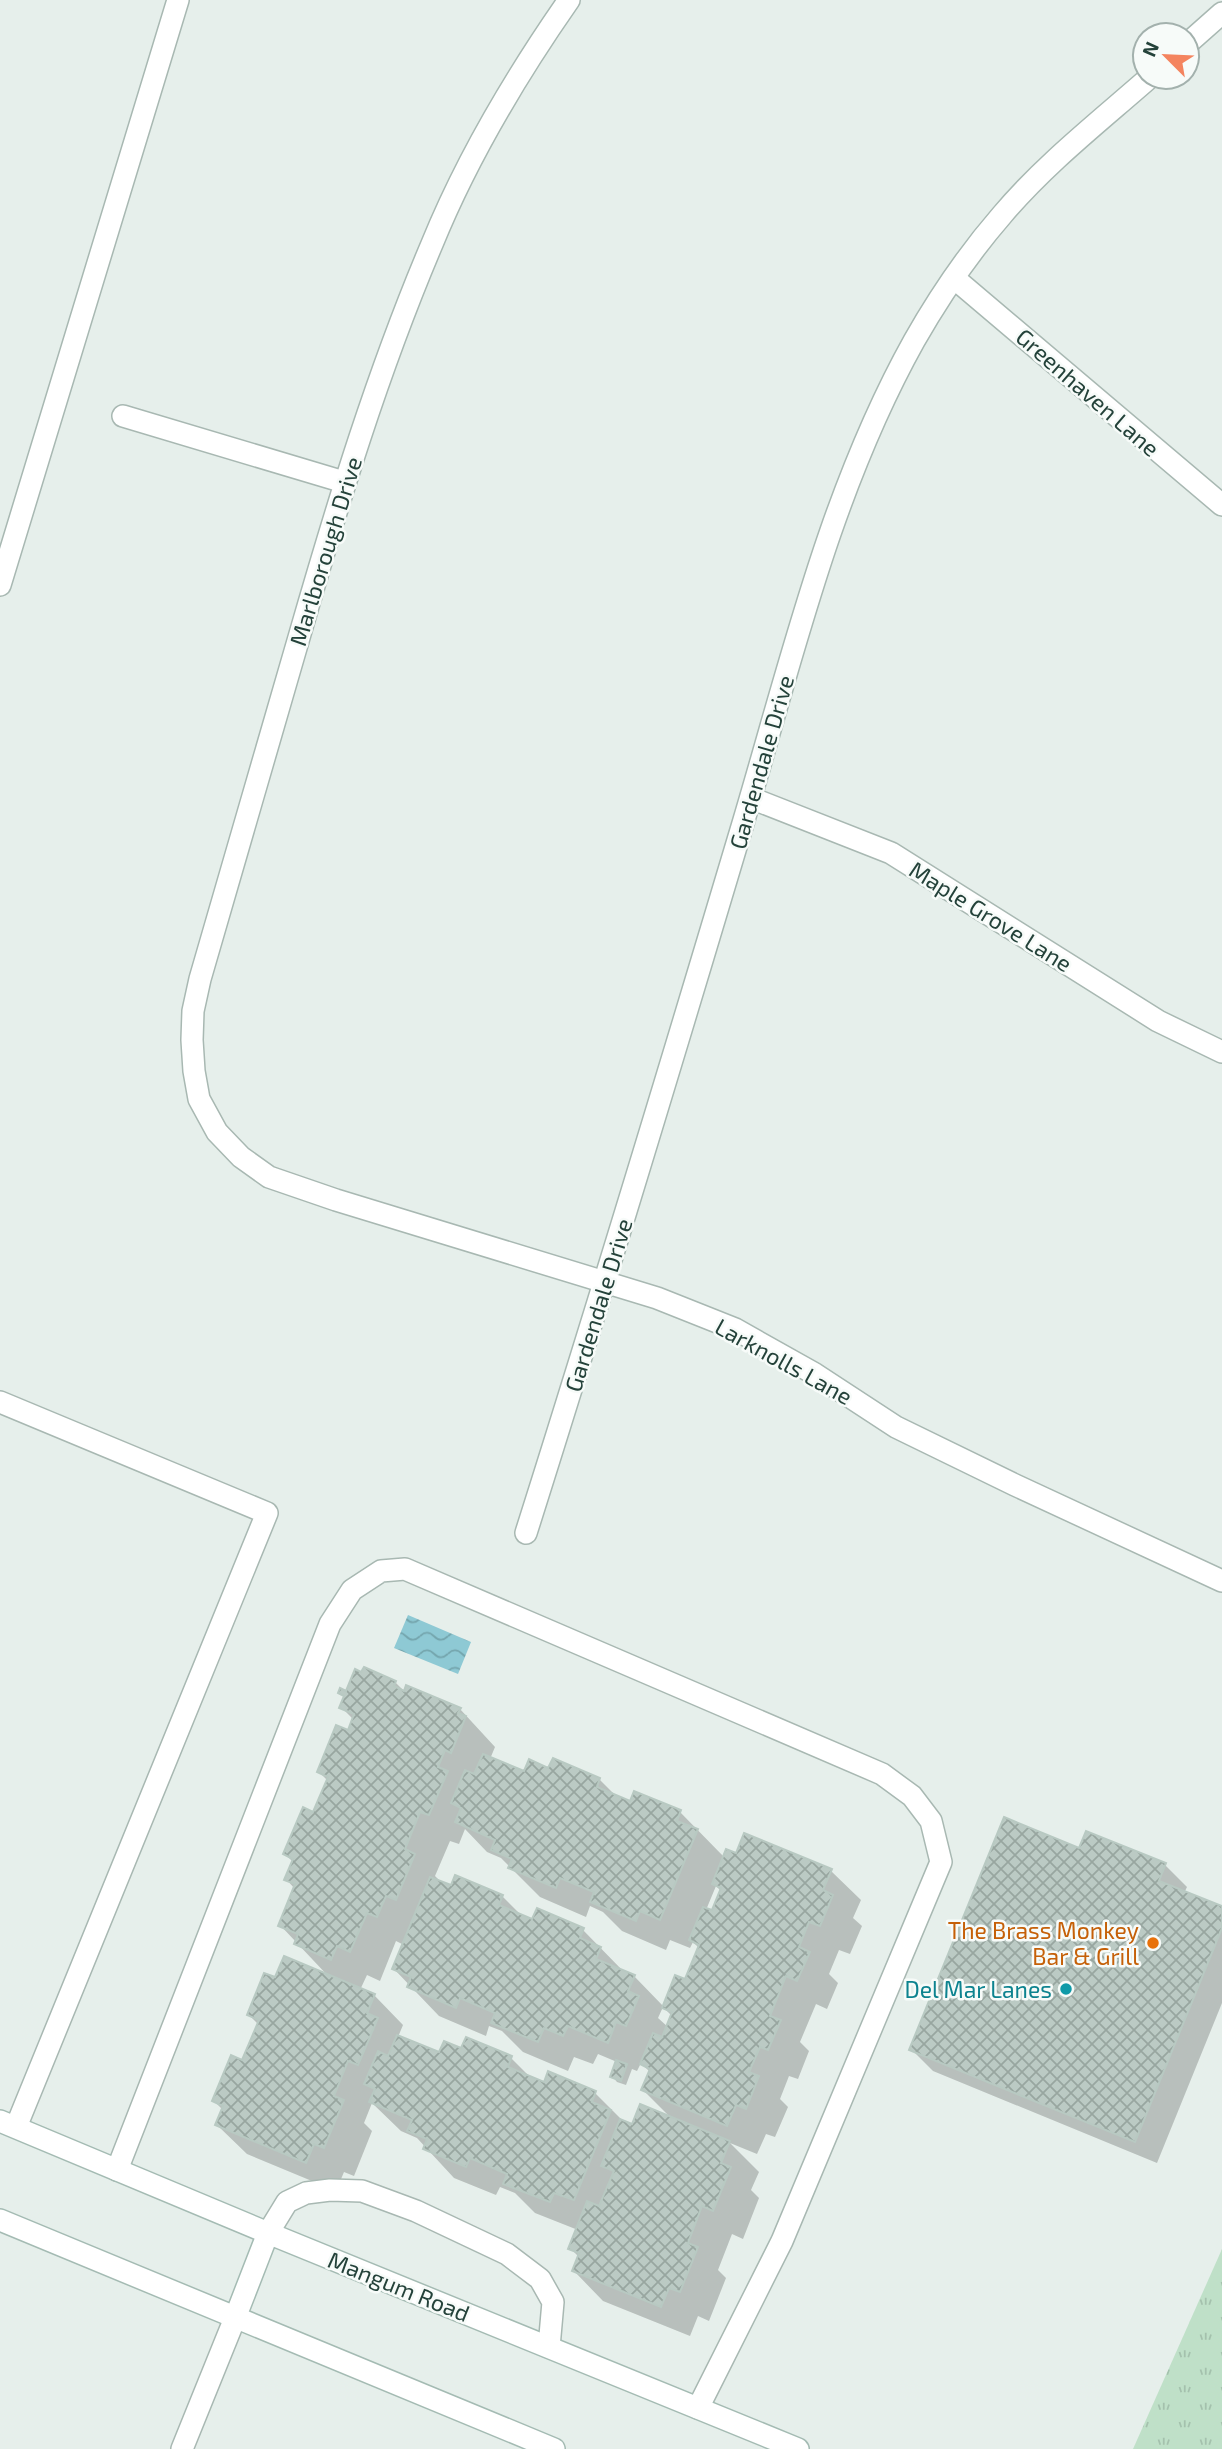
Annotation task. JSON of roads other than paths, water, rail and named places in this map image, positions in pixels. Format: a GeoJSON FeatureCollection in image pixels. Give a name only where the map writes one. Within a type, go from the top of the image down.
{"type":"FeatureCollection","features":[{"type":"Feature","properties":{"kind":"street"},"geometry":{"type":"LineString","coordinates":[[0,585],[178,0]]}},
{"type":"Feature","properties":{"kind":"street","name":"Marlborough Drive"},"geometry":{"type":"LineString","coordinates":[[217,1132],[199,1099],[194,1071],[193,1021],[200,979],[344,482],[379,380],[432,242],[477,151],[523,68],[569,0]]}},
{"type":"Feature","properties":{"kind":"street"},"geometry":{"type":"LineString","coordinates":[[1201,32],[1222,13]]}},
{"type":"Feature","properties":{"kind":"street","name":"Gardendale Drive"},"geometry":{"type":"LineString","coordinates":[[526,1533],[751,798],[814,577],[868,435],[914,341],[954,278],[1003,213],[1057,159],[1134,91]]}},
{"type":"Feature","properties":{"kind":"street","name":"Greenhaven Lane"},"geometry":{"type":"LineString","coordinates":[[954,278],[1222,505]]}},
{"type":"Feature","properties":{"kind":"street"},"geometry":{"type":"LineString","coordinates":[[123,416],[344,482]]}},
{"type":"Feature","properties":{"kind":"street","name":"Maple Grove Lane"},"geometry":{"type":"LineString","coordinates":[[751,798],[891,853],[1158,1021],[1222,1052]]}},
{"type":"Feature","properties":{"kind":"street","name":"Larknolls Lane"},"geometry":{"type":"LineString","coordinates":[[217,1132],[241,1157],[269,1177],[657,1298],[735,1329],[815,1374],[896,1427],[1222,1581]]}},
{"type":"Feature","properties":{"kind":"street"},"geometry":{"type":"LineString","coordinates":[[0,1402],[267,1513],[8,2124]]}},
{"type":"Feature","properties":{"kind":"street"},"geometry":{"type":"LineString","coordinates":[[117,2170],[330,1624],[352,1590],[381,1571],[405,1569],[882,1774],[912,1796],[931,1821],[941,1862],[782,2241],[698,2408]]}},
{"type":"Feature","properties":{"kind":"street","name":"Mangum Road"},"geometry":{"type":"LineString","coordinates":[[8,2124],[798,2449]]}},
{"type":"Feature","properties":{"kind":"street"},"geometry":{"type":"LineString","coordinates":[[181,2449],[268,2233],[287,2202],[306,2193],[330,2190],[362,2191],[416,2211],[507,2254],[540,2279],[553,2302],[549,2347]]}},
{"type":"Feature","properties":{"kind":"street"},"geometry":{"type":"LineString","coordinates":[[0,2220],[554,2449]]}},
{"type":"Feature","properties":{"kind":"water"},"geometry":{"type":"Polygon","coordinates":[[[408,1615],[471,1642],[458,1674],[394,1648],[408,1615]]]}},
{"type":"Feature","properties":{"kind":"place","name":"The Brass Monkey Bar & Grill"},"geometry":{"type":"Point","coordinates":[1153,1943]}},
{"type":"Feature","properties":{"kind":"place","name":"Del Mar Lanes"},"geometry":{"type":"Point","coordinates":[1066,1989]}}]}
